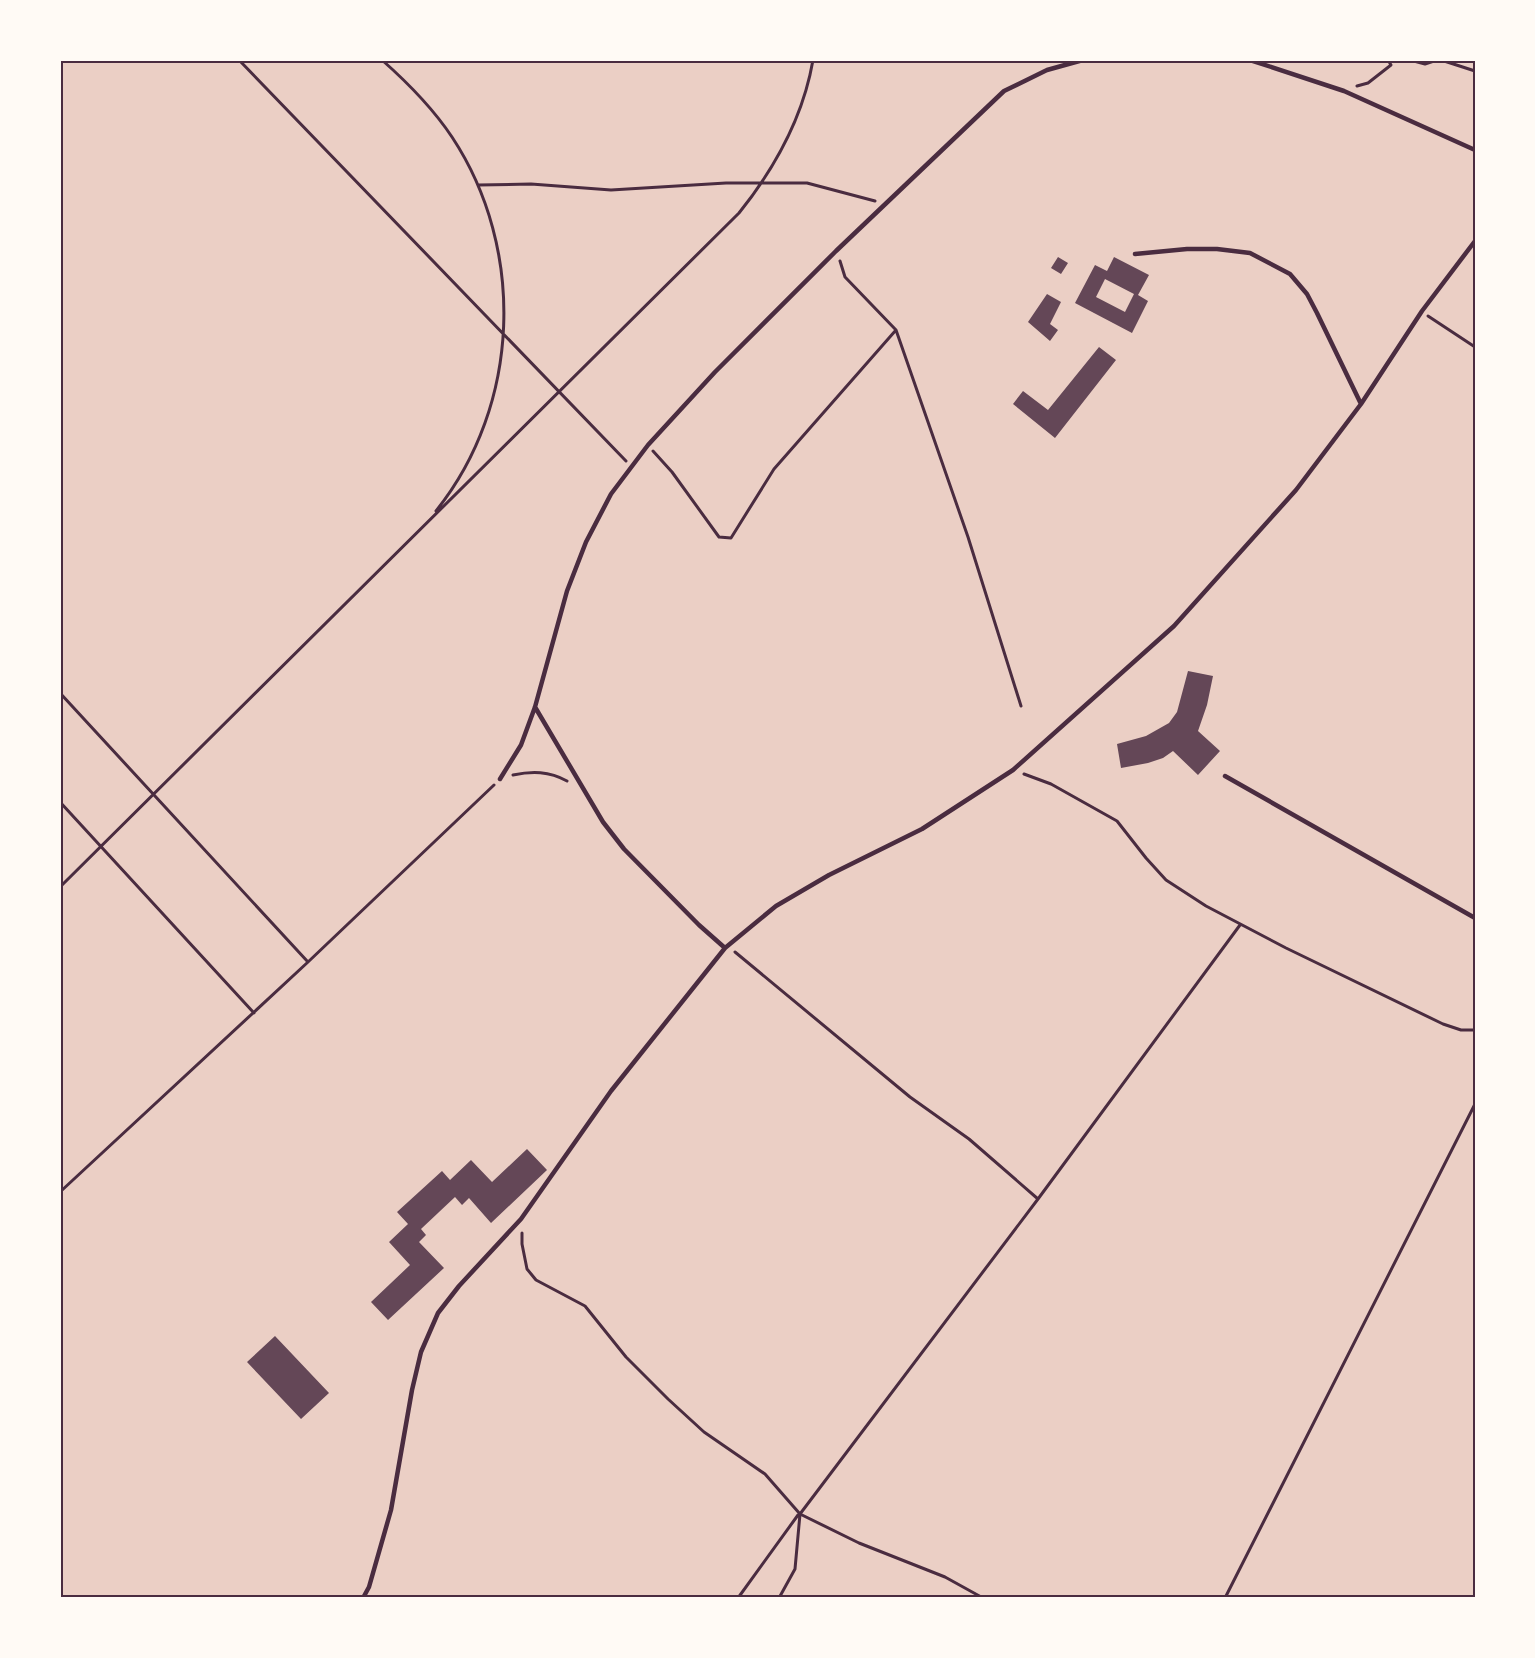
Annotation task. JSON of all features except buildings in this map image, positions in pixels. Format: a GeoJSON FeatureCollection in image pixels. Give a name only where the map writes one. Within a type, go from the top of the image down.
{"type":"FeatureCollection","features":[{"type":"Feature","properties":{"kind":"lane"},"geometry":{"type":"LineString","coordinates":[[500,778],[521,745],[535,707],[570,582],[586,542],[611,494],[648,445],[715,372],[836,251],[1004,90],[1047,70],[1083,60]]}},
{"type":"Feature","properties":{"kind":"lane"},"geometry":{"type":"LineString","coordinates":[[1250,60],[1344,91],[1475,150]]}},
{"type":"Feature","properties":{"kind":"lane"},"geometry":{"type":"LineString","coordinates":[[363,1598],[384,1542],[421,1352],[438,1313],[459,1286],[521,1219],[611,1092],[726,947],[776,906],[829,875],[922,829],[1013,770],[1174,626],[1296,490],[1360,405],[1422,311],[1475,241]]}},
{"type":"Feature","properties":{"kind":"lane"},"geometry":{"type":"LineString","coordinates":[[1135,254],[1207,249],[1250,253],[1290,274],[1312,304],[1360,405]]}},
{"type":"Feature","properties":{"kind":"lane"},"geometry":{"type":"LineString","coordinates":[[535,707],[603,822],[624,849],[699,925],[726,947]]}},
{"type":"Feature","properties":{"kind":"lane"},"geometry":{"type":"LineString","coordinates":[[1225,776],[1475,918]]}},
{"type":"Feature","properties":{"kind":"path"},"geometry":{"type":"LineString","coordinates":[[239,60],[631,467]]}},
{"type":"Feature","properties":{"kind":"path"},"geometry":{"type":"LineString","coordinates":[[382,60],[418,94],[436,115],[457,145],[478,184],[488,212],[501,266],[504,294],[504,335],[498,376],[483,429],[459,479],[426,524]]}},
{"type":"Feature","properties":{"kind":"path"},"geometry":{"type":"LineString","coordinates":[[60,887],[739,213],[762,183],[785,144],[805,93],[813,60]]}},
{"type":"Feature","properties":{"kind":"path"},"geometry":{"type":"LineString","coordinates":[[1344,91],[1368,83],[1391,65],[1388,60]]}},
{"type":"Feature","properties":{"kind":"path"},"geometry":{"type":"LineString","coordinates":[[1410,60],[1425,64],[1439,60],[1475,71]]}},
{"type":"Feature","properties":{"kind":"path"},"geometry":{"type":"LineString","coordinates":[[478,184],[531,184],[611,190],[726,183],[807,183],[885,204]]}},
{"type":"Feature","properties":{"kind":"path"},"geometry":{"type":"LineString","coordinates":[[836,251],[845,277],[896,330],[968,537],[1021,706]]}},
{"type":"Feature","properties":{"kind":"path"},"geometry":{"type":"LineString","coordinates":[[1422,311],[1475,347]]}},
{"type":"Feature","properties":{"kind":"path"},"geometry":{"type":"LineString","coordinates":[[648,445],[672,472],[719,537],[731,538],[774,468],[896,330]]}},
{"type":"Feature","properties":{"kind":"path"},"geometry":{"type":"LineString","coordinates":[[60,693],[308,962]]}},
{"type":"Feature","properties":{"kind":"path"},"geometry":{"type":"LineString","coordinates":[[1013,770],[1051,784],[1117,821],[1166,880],[1240,924],[1443,1024],[1461,1030],[1475,1030]]}},
{"type":"Feature","properties":{"kind":"path"},"geometry":{"type":"LineString","coordinates":[[60,1192],[254,1013],[500,778],[531,771],[561,778],[569,783]]}},
{"type":"Feature","properties":{"kind":"path"},"geometry":{"type":"LineString","coordinates":[[60,802],[254,1013]]}},
{"type":"Feature","properties":{"kind":"path"},"geometry":{"type":"LineString","coordinates":[[738,1598],[1038,1199],[1240,924]]}},
{"type":"Feature","properties":{"kind":"path"},"geometry":{"type":"LineString","coordinates":[[726,947],[910,1097],[969,1139],[1038,1199]]}},
{"type":"Feature","properties":{"kind":"path"},"geometry":{"type":"LineString","coordinates":[[1225,1598],[1475,1104]]}},
{"type":"Feature","properties":{"kind":"path"},"geometry":{"type":"LineString","coordinates":[[521,1219],[522,1244],[527,1269],[536,1280],[585,1306],[626,1357],[668,1399],[704,1431],[765,1474],[800,1514],[859,1543],[945,1577],[982,1598]]}},
{"type":"Feature","properties":{"kind":"path"},"geometry":{"type":"LineString","coordinates":[[779,1598],[795,1569],[800,1514]]}},
{"type":"Feature","properties":{"kind":"shaded area"},"geometry":{"type":"Polygon","coordinates":[[[60,60],[1475,60],[1475,1598],[60,1598],[60,60]]]}}]}
